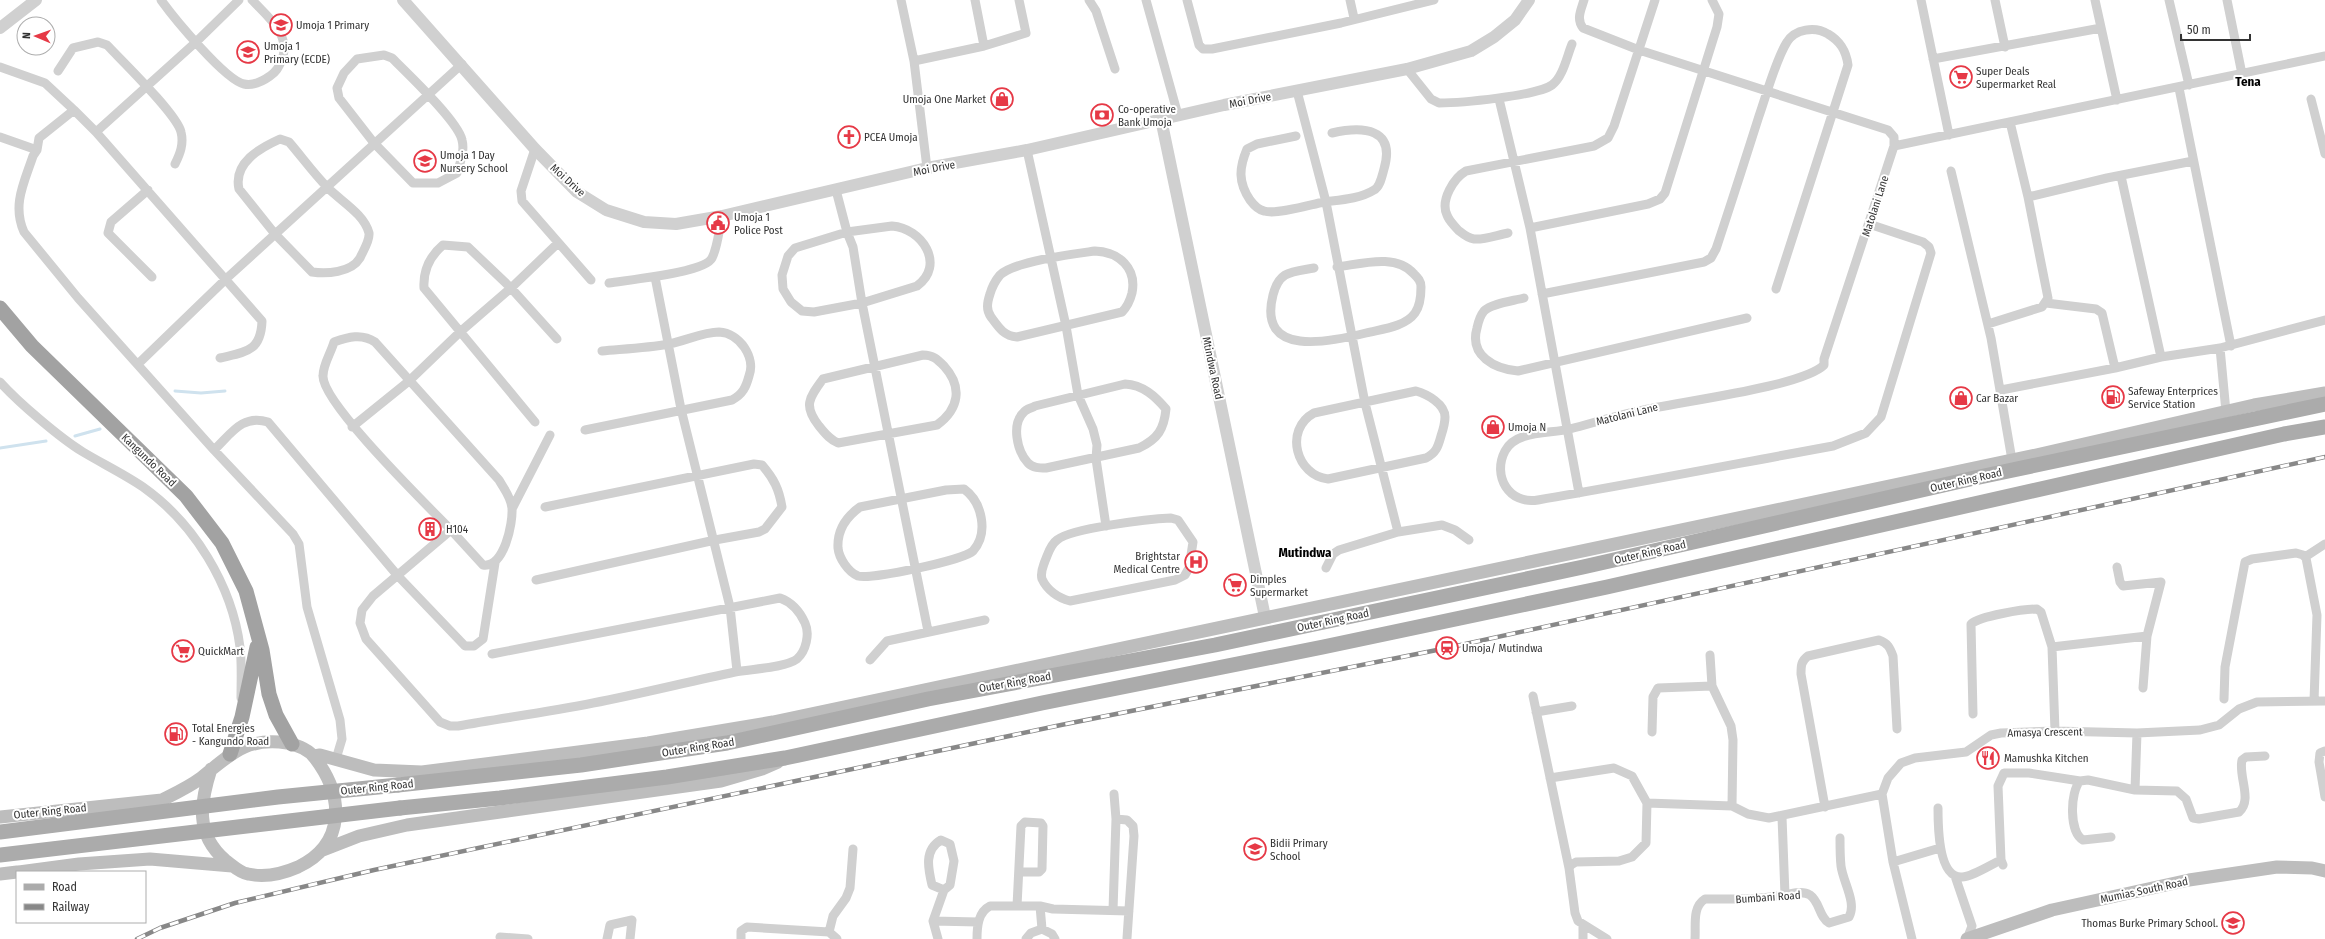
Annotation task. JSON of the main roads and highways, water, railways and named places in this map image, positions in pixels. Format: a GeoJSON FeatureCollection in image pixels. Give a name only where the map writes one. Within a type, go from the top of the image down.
{"type":"FeatureCollection","features":[{"type":"Feature","properties":{"kind":"highway","name":"Kangundo Road"},"geometry":{"type":"LineString","coordinates":[[0,308],[32,346],[186,496],[208,522],[222,543],[246,591],[271,700],[292,744]]}},
{"type":"Feature","properties":{"kind":"highway"},"geometry":{"type":"LineString","coordinates":[[230,754],[242,717],[258,638]]}},
{"type":"Feature","properties":{"kind":"main road","name":"Outer Ring Road"},"geometry":{"type":"LineString","coordinates":[[0,817],[162,800],[182,791],[236,750],[254,743],[274,741],[292,744],[314,756],[336,759],[374,770],[422,772],[648,743],[773,722],[1990,463],[2012,460],[2226,412],[2325,393]]}},
{"type":"Feature","properties":{"kind":"main road","name":"Outer Ring Road"},"geometry":{"type":"LineString","coordinates":[[0,832],[278,797],[581,765],[718,744],[798,729],[928,698],[1208,646],[1583,567],[1970,479],[2325,404]]}},
{"type":"Feature","properties":{"kind":"main road","name":"Outer Ring Road"},"geometry":{"type":"LineString","coordinates":[[0,855],[211,829],[507,798],[667,777],[786,758],[1034,705],[1324,647],[1607,587],[2284,434],[2325,427]]}},
{"type":"Feature","properties":{"kind":"main road"},"geometry":{"type":"LineString","coordinates":[[1970,479],[1990,463]]}},
{"type":"Feature","properties":{"kind":"main road"},"geometry":{"type":"LineString","coordinates":[[773,722],[798,729]]}},
{"type":"Feature","properties":{"kind":"main road","name":"Outer Ring Road"},"geometry":{"type":"LineString","coordinates":[[314,756],[325,772],[334,790],[336,811],[333,831],[323,850]]}},
{"type":"Feature","properties":{"kind":"main road","name":"Outer Ring Road"},"geometry":{"type":"LineString","coordinates":[[211,769],[202,807],[203,824],[209,840],[219,854],[232,866],[247,874],[278,874],[307,862],[323,850],[359,836],[420,822],[721,781],[762,769],[786,758]]}},
{"type":"Feature","properties":{"kind":"main road","name":"Outer Ring Road"},"geometry":{"type":"LineString","coordinates":[[26,871],[85,864],[150,859],[232,866]]}},
{"type":"Feature","properties":{"kind":"main road","name":"Mumias South Road"},"geometry":{"type":"LineString","coordinates":[[1967,939],[2052,910],[2189,880],[2277,867],[2312,868],[2325,871]]}},
{"type":"Feature","properties":{"kind":"main road","name":"Outer Ring Road"},"geometry":{"type":"LineString","coordinates":[[0,874],[16,872]]}},
{"type":"Feature","properties":{"kind":"waterway"},"geometry":{"type":"LineString","coordinates":[[175,391],[201,393],[225,391]]}},
{"type":"Feature","properties":{"kind":"waterway"},"geometry":{"type":"LineString","coordinates":[[75,436],[100,429]]}},
{"type":"Feature","properties":{"kind":"waterway"},"geometry":{"type":"LineString","coordinates":[[0,448],[46,441]]}},
{"type":"Feature","properties":{"kind":"railway"},"geometry":{"type":"LineString","coordinates":[[137,939],[160,928],[235,903],[374,870],[1061,725],[1447,648],[2325,457]]}},
{"type":"Feature","properties":{"kind":"place","name":"Umoja 1 Primary"},"geometry":{"type":"Point","coordinates":[281,25]}},
{"type":"Feature","properties":{"kind":"place","name":"Umoja 1 Primary (ECDE)"},"geometry":{"type":"Point","coordinates":[248,52]}},
{"type":"Feature","properties":{"kind":"place","name":"Super Deals Supermarket Real"},"geometry":{"type":"Point","coordinates":[1961,77]}},
{"type":"Feature","properties":{"kind":"place","name":"Umoja One Market"},"geometry":{"type":"Point","coordinates":[1002,99]}},
{"type":"Feature","properties":{"kind":"place","name":"Co-operative Bank Umoja"},"geometry":{"type":"Point","coordinates":[1102,115]}},
{"type":"Feature","properties":{"kind":"place","name":"PCEA Umoja"},"geometry":{"type":"Point","coordinates":[849,137]}},
{"type":"Feature","properties":{"kind":"place","name":"Umoja 1 Day Nursery School"},"geometry":{"type":"Point","coordinates":[425,161]}},
{"type":"Feature","properties":{"kind":"place","name":"Umoja 1 Police Post"},"geometry":{"type":"Point","coordinates":[718,223]}},
{"type":"Feature","properties":{"kind":"place","name":"Safeway Enterprices Service Station"},"geometry":{"type":"Point","coordinates":[2113,397]}},
{"type":"Feature","properties":{"kind":"place","name":"Car Bazar"},"geometry":{"type":"Point","coordinates":[1961,398]}},
{"type":"Feature","properties":{"kind":"place","name":"Umoja N"},"geometry":{"type":"Point","coordinates":[1493,427]}},
{"type":"Feature","properties":{"kind":"place","name":"H104"},"geometry":{"type":"Point","coordinates":[430,529]}},
{"type":"Feature","properties":{"kind":"place","name":"Brightstar Medical Centre"},"geometry":{"type":"Point","coordinates":[1196,562]}},
{"type":"Feature","properties":{"kind":"place","name":"Dimples Supermarket"},"geometry":{"type":"Point","coordinates":[1235,585]}},
{"type":"Feature","properties":{"kind":"place","name":"Umoja/ Mutindwa"},"geometry":{"type":"Point","coordinates":[1447,648]}},
{"type":"Feature","properties":{"kind":"place","name":"QuickMart"},"geometry":{"type":"Point","coordinates":[183,651]}},
{"type":"Feature","properties":{"kind":"place","name":"Total Energies - Kangundo Road"},"geometry":{"type":"Point","coordinates":[176,734]}},
{"type":"Feature","properties":{"kind":"place","name":"Mamushka Kitchen"},"geometry":{"type":"Point","coordinates":[1988,758]}},
{"type":"Feature","properties":{"kind":"place","name":"Bidii Primary School"},"geometry":{"type":"Point","coordinates":[1255,849]}},
{"type":"Feature","properties":{"kind":"place","name":"Thomas Burke Primary School."},"geometry":{"type":"Point","coordinates":[2233,923]}},
{"type":"Feature","properties":{"kind":"district","name":"Tena"},"geometry":{"type":"Point","coordinates":[2248,81]}},
{"type":"Feature","properties":{"kind":"district","name":"Mutindwa"},"geometry":{"type":"Point","coordinates":[1305,552]}}]}
